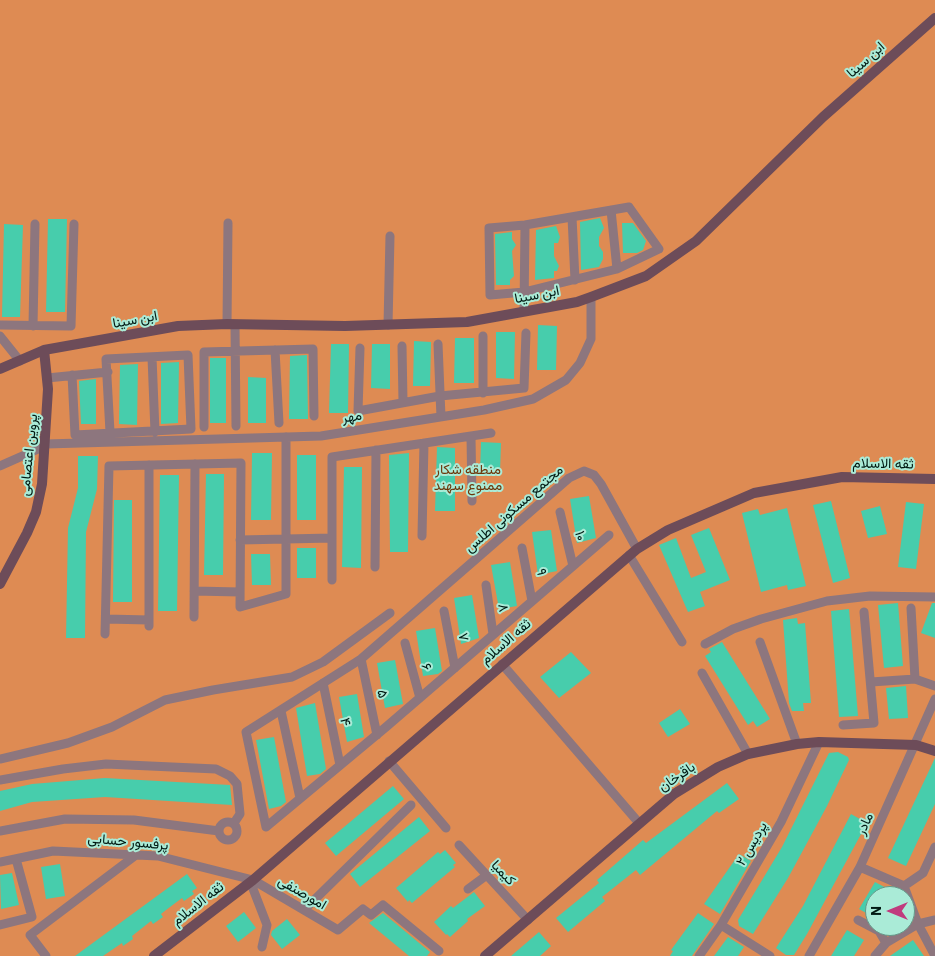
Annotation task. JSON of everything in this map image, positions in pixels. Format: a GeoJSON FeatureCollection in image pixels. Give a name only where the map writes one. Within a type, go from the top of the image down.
{"type":"FeatureCollection","features":[{"type":"Feature","properties":{"kind":"street","name":"ابن سینا"},"geometry":{"type":"LineString","coordinates":[[0,369],[44,350],[178,326],[231,324],[388,325],[467,322],[591,297],[646,276],[696,241],[823,117],[935,18]]}},
{"type":"Feature","properties":{"kind":"street"},"geometry":{"type":"LineString","coordinates":[[629,207],[659,249],[617,269],[524,292],[490,295],[489,228],[525,226],[611,210],[629,207]]}},
{"type":"Feature","properties":{"kind":"street"},"geometry":{"type":"LineString","coordinates":[[611,210],[617,269]]}},
{"type":"Feature","properties":{"kind":"street"},"geometry":{"type":"LineString","coordinates":[[572,217],[575,280]]}},
{"type":"Feature","properties":{"kind":"street"},"geometry":{"type":"LineString","coordinates":[[228,223],[231,324],[235,351],[236,426]]}},
{"type":"Feature","properties":{"kind":"street"},"geometry":{"type":"LineString","coordinates":[[33,326],[35,224]]}},
{"type":"Feature","properties":{"kind":"street"},"geometry":{"type":"LineString","coordinates":[[0,325],[71,326],[74,224]]}},
{"type":"Feature","properties":{"kind":"street"},"geometry":{"type":"LineString","coordinates":[[524,311],[525,226]]}},
{"type":"Feature","properties":{"kind":"street"},"geometry":{"type":"LineString","coordinates":[[388,325],[390,236]]}},
{"type":"Feature","properties":{"kind":"street","name":"مهر"},"geometry":{"type":"LineString","coordinates":[[45,445],[321,436],[441,417],[533,399],[566,380],[580,363],[591,339],[591,297]]}},
{"type":"Feature","properties":{"kind":"street"},"geometry":{"type":"LineString","coordinates":[[360,348],[358,411],[440,396],[524,388],[526,333]]}},
{"type":"Feature","properties":{"kind":"street"},"geometry":{"type":"LineString","coordinates":[[0,336],[3,346],[20,361]]}},
{"type":"Feature","properties":{"kind":"street"},"geometry":{"type":"LineString","coordinates":[[483,336],[484,393]]}},
{"type":"Feature","properties":{"kind":"street"},"geometry":{"type":"LineString","coordinates":[[438,344],[441,417]]}},
{"type":"Feature","properties":{"kind":"street"},"geometry":{"type":"LineString","coordinates":[[402,346],[403,402]]}},
{"type":"Feature","properties":{"kind":"street"},"geometry":{"type":"LineString","coordinates":[[204,427],[204,352],[313,349],[314,416]]}},
{"type":"Feature","properties":{"kind":"street","name":"پروین اعتصامی"},"geometry":{"type":"LineString","coordinates":[[0,584],[36,512],[45,445],[47,378],[44,350]]}},
{"type":"Feature","properties":{"kind":"street"},"geometry":{"type":"LineString","coordinates":[[275,350],[279,423]]}},
{"type":"Feature","properties":{"kind":"street"},"geometry":{"type":"LineString","coordinates":[[72,375],[75,435],[191,429],[188,355],[106,359],[110,432]]}},
{"type":"Feature","properties":{"kind":"street"},"geometry":{"type":"LineString","coordinates":[[152,357],[155,432]]}},
{"type":"Feature","properties":{"kind":"street"},"geometry":{"type":"LineString","coordinates":[[47,378],[108,372]]}},
{"type":"Feature","properties":{"kind":"street"},"geometry":{"type":"LineString","coordinates":[[332,580],[332,457],[491,433]]}},
{"type":"Feature","properties":{"kind":"street"},"geometry":{"type":"LineString","coordinates":[[471,436],[472,501]]}},
{"type":"Feature","properties":{"kind":"street"},"geometry":{"type":"LineString","coordinates":[[105,634],[109,466],[241,463],[240,607],[286,594],[286,437]]}},
{"type":"Feature","properties":{"kind":"street"},"geometry":{"type":"LineString","coordinates":[[422,536],[424,443]]}},
{"type":"Feature","properties":{"kind":"street"},"geometry":{"type":"LineString","coordinates":[[0,466],[45,445]]}},
{"type":"Feature","properties":{"kind":"street"},"geometry":{"type":"LineString","coordinates":[[375,566],[376,450]]}},
{"type":"Feature","properties":{"kind":"street"},"geometry":{"type":"LineString","coordinates":[[194,617],[195,464]]}},
{"type":"Feature","properties":{"kind":"street"},"geometry":{"type":"LineString","coordinates":[[106,619],[148,623],[149,465]]}},
{"type":"Feature","properties":{"kind":"street","name":"مجتمع مسکونی اطلس"},"geometry":{"type":"LineString","coordinates":[[361,659],[569,478],[584,471],[594,475],[601,484],[633,552]]}},
{"type":"Feature","properties":{"kind":"street","name":"ثقه الاسلام"},"geometry":{"type":"LineString","coordinates":[[154,956],[251,881],[633,552],[668,530],[754,494],[842,477],[935,479]]}},
{"type":"Feature","properties":{"kind":"street","name":"۱۰"},"geometry":{"type":"LineString","coordinates":[[560,512],[573,566]]}},
{"type":"Feature","properties":{"kind":"street"},"geometry":{"type":"LineString","coordinates":[[361,659],[246,732],[266,827],[377,735],[610,535]]}},
{"type":"Feature","properties":{"kind":"street"},"geometry":{"type":"LineString","coordinates":[[240,540],[332,538]]}},
{"type":"Feature","properties":{"kind":"street","name":"۹"},"geometry":{"type":"LineString","coordinates":[[522,548],[532,601]]}},
{"type":"Feature","properties":{"kind":"street"},"geometry":{"type":"LineString","coordinates":[[633,552],[682,642]]}},
{"type":"Feature","properties":{"kind":"street","name":"۸"},"geometry":{"type":"LineString","coordinates":[[486,585],[494,634]]}},
{"type":"Feature","properties":{"kind":"street"},"geometry":{"type":"LineString","coordinates":[[194,591],[240,592]]}},
{"type":"Feature","properties":{"kind":"street"},"geometry":{"type":"LineString","coordinates":[[705,644],[733,629],[761,619],[827,601],[870,596],[935,597]]}},
{"type":"Feature","properties":{"kind":"street"},"geometry":{"type":"LineString","coordinates":[[911,608],[916,679]]}},
{"type":"Feature","properties":{"kind":"street","name":"۷"},"geometry":{"type":"LineString","coordinates":[[444,611],[455,668]]}},
{"type":"Feature","properties":{"kind":"street"},"geometry":{"type":"LineString","coordinates":[[843,725],[874,723],[864,612]]}},
{"type":"Feature","properties":{"kind":"street"},"geometry":{"type":"LineString","coordinates":[[0,759],[68,743],[112,727],[164,700],[292,677],[324,662],[390,613]]}},
{"type":"Feature","properties":{"kind":"street"},"geometry":{"type":"LineString","coordinates":[[760,642],[796,744]]}},
{"type":"Feature","properties":{"kind":"street","name":"۶"},"geometry":{"type":"LineString","coordinates":[[405,643],[420,698]]}},
{"type":"Feature","properties":{"kind":"street","name":"۵"},"geometry":{"type":"LineString","coordinates":[[361,659],[377,735]]}},
{"type":"Feature","properties":{"kind":"street"},"geometry":{"type":"LineString","coordinates":[[502,664],[639,824]]}},
{"type":"Feature","properties":{"kind":"street"},"geometry":{"type":"LineString","coordinates":[[702,673],[748,754]]}},
{"type":"Feature","properties":{"kind":"street"},"geometry":{"type":"LineString","coordinates":[[871,682],[916,679],[935,686]]}},
{"type":"Feature","properties":{"kind":"street","name":"۴"},"geometry":{"type":"LineString","coordinates":[[323,684],[340,765]]}},
{"type":"Feature","properties":{"kind":"street","name":"مادر"},"geometry":{"type":"LineString","coordinates":[[809,956],[860,866],[916,745],[935,699]]}},
{"type":"Feature","properties":{"kind":"street"},"geometry":{"type":"LineString","coordinates":[[281,711],[300,798]]}},
{"type":"Feature","properties":{"kind":"street","name":"باقرخان"},"geometry":{"type":"LineString","coordinates":[[484,956],[674,794],[718,767],[748,754],[796,744],[819,742],[916,745],[935,750]]}},
{"type":"Feature","properties":{"kind":"street","name":"پردیس ۲"},"geometry":{"type":"LineString","coordinates":[[699,956],[721,925],[780,822],[819,742]]}},
{"type":"Feature","properties":{"kind":"street"},"geometry":{"type":"LineString","coordinates":[[389,761],[446,828]]}},
{"type":"Feature","properties":{"kind":"street"},"geometry":{"type":"LineString","coordinates":[[0,780],[106,764],[216,769],[230,776],[237,784],[240,814],[234,824]]}},
{"type":"Feature","properties":{"kind":"street"},"geometry":{"type":"LineString","coordinates":[[304,910],[411,805]]}},
{"type":"Feature","properties":{"kind":"street"},"geometry":{"type":"LineString","coordinates":[[0,831],[65,819],[134,820],[219,831]]}},
{"type":"Feature","properties":{"kind":"street"},"geometry":{"type":"LineString","coordinates":[[226,822],[234,824],[238,832],[233,839],[224,839],[219,831],[221,825],[226,822]]}},
{"type":"Feature","properties":{"kind":"street","name":"کیمیا"},"geometry":{"type":"LineString","coordinates":[[459,844],[528,920]]}},
{"type":"Feature","properties":{"kind":"street"},"geometry":{"type":"LineString","coordinates":[[860,866],[904,886],[923,873],[935,847]]}},
{"type":"Feature","properties":{"kind":"street","name":"پرفسور حسابی"},"geometry":{"type":"LineString","coordinates":[[0,862],[53,851],[158,856],[251,881]]}},
{"type":"Feature","properties":{"kind":"street"},"geometry":{"type":"LineString","coordinates":[[46,956],[30,936],[136,855]]}},
{"type":"Feature","properties":{"kind":"street"},"geometry":{"type":"LineString","coordinates":[[0,925],[32,917],[16,859]]}},
{"type":"Feature","properties":{"kind":"street"},"geometry":{"type":"LineString","coordinates":[[468,889],[487,875]]}},
{"type":"Feature","properties":{"kind":"street"},"geometry":{"type":"LineString","coordinates":[[251,881],[267,926],[262,947]]}},
{"type":"Feature","properties":{"kind":"street","name":"امورصنفی"},"geometry":{"type":"LineString","coordinates":[[251,881],[338,930],[363,908],[371,916],[383,905],[439,951]]}},
{"type":"Feature","properties":{"kind":"street"},"geometry":{"type":"LineString","coordinates":[[915,916],[935,956]]}},
{"type":"Feature","properties":{"kind":"street"},"geometry":{"type":"LineString","coordinates":[[858,920],[879,931],[886,943]]}},
{"type":"Feature","properties":{"kind":"street"},"geometry":{"type":"LineString","coordinates":[[875,956],[886,943],[918,924],[935,920]]}},
{"type":"Feature","properties":{"kind":"street"},"geometry":{"type":"LineString","coordinates":[[721,925],[770,956]]}},
{"type":"Feature","properties":{"kind":"green space","name":"منطقه شکار ممنوع سهند"},"geometry":{"type":"Polygon","coordinates":[[[0,0],[935,0],[935,956],[0,956],[0,0]]]}},
{"type":"Feature","properties":{"kind":"building"},"geometry":{"type":"Polygon","coordinates":[[[600,218],[604,228],[599,237],[599,246],[603,252],[603,259],[599,267],[581,270],[580,222],[600,218]]]}},
{"type":"Feature","properties":{"kind":"building"},"geometry":{"type":"Polygon","coordinates":[[[48,219],[67,219],[65,312],[46,312],[48,219]]]}},
{"type":"Feature","properties":{"kind":"building"},"geometry":{"type":"Polygon","coordinates":[[[622,223],[633,223],[646,241],[643,250],[637,253],[623,253],[622,223]]]}},
{"type":"Feature","properties":{"kind":"building"},"geometry":{"type":"Polygon","coordinates":[[[4,224],[23,225],[20,317],[2,317],[4,224]]]}},
{"type":"Feature","properties":{"kind":"building"},"geometry":{"type":"Polygon","coordinates":[[[556,226],[560,237],[558,243],[554,243],[554,256],[559,266],[557,271],[554,271],[554,278],[535,280],[536,230],[556,226]]]}},
{"type":"Feature","properties":{"kind":"building"},"geometry":{"type":"Polygon","coordinates":[[[512,232],[512,239],[516,245],[512,251],[514,276],[510,280],[510,285],[496,285],[495,234],[512,232]]]}},
{"type":"Feature","properties":{"kind":"building"},"geometry":{"type":"Polygon","coordinates":[[[538,325],[557,326],[556,370],[537,370],[538,325]]]}},
{"type":"Feature","properties":{"kind":"building"},"geometry":{"type":"Polygon","coordinates":[[[496,332],[515,332],[514,379],[496,378],[496,332]]]}},
{"type":"Feature","properties":{"kind":"building"},"geometry":{"type":"Polygon","coordinates":[[[455,338],[474,338],[474,383],[454,383],[455,338]]]}},
{"type":"Feature","properties":{"kind":"building"},"geometry":{"type":"Polygon","coordinates":[[[414,341],[431,342],[430,386],[413,386],[414,341]]]}},
{"type":"Feature","properties":{"kind":"building"},"geometry":{"type":"Polygon","coordinates":[[[331,344],[349,344],[348,413],[329,413],[331,344]]]}},
{"type":"Feature","properties":{"kind":"building"},"geometry":{"type":"Polygon","coordinates":[[[372,344],[390,344],[390,389],[371,388],[372,344]]]}},
{"type":"Feature","properties":{"kind":"building"},"geometry":{"type":"Polygon","coordinates":[[[307,355],[308,419],[289,419],[290,356],[307,355]]]}},
{"type":"Feature","properties":{"kind":"building"},"geometry":{"type":"Polygon","coordinates":[[[210,358],[226,358],[226,423],[210,423],[210,358]]]}},
{"type":"Feature","properties":{"kind":"building"},"geometry":{"type":"Polygon","coordinates":[[[179,362],[178,423],[161,424],[161,363],[179,362]]]}},
{"type":"Feature","properties":{"kind":"building"},"geometry":{"type":"Polygon","coordinates":[[[138,364],[137,425],[119,424],[120,365],[138,364]]]}},
{"type":"Feature","properties":{"kind":"building"},"geometry":{"type":"Polygon","coordinates":[[[248,377],[266,378],[266,423],[248,423],[248,377]]]}},
{"type":"Feature","properties":{"kind":"building"},"geometry":{"type":"Polygon","coordinates":[[[96,379],[96,424],[81,424],[79,381],[96,379]]]}},
{"type":"Feature","properties":{"kind":"building"},"geometry":{"type":"Polygon","coordinates":[[[481,442],[501,443],[500,473],[480,473],[481,442]]]}},
{"type":"Feature","properties":{"kind":"building"},"geometry":{"type":"Polygon","coordinates":[[[437,447],[455,448],[455,511],[435,511],[437,447]]]}},
{"type":"Feature","properties":{"kind":"building"},"geometry":{"type":"Polygon","coordinates":[[[252,453],[272,453],[271,520],[251,520],[252,453]]]}},
{"type":"Feature","properties":{"kind":"building"},"geometry":{"type":"Polygon","coordinates":[[[409,453],[408,552],[390,552],[389,455],[409,453]]]}},
{"type":"Feature","properties":{"kind":"building"},"geometry":{"type":"Polygon","coordinates":[[[297,455],[316,455],[316,520],[297,520],[297,455]]]}},
{"type":"Feature","properties":{"kind":"building"},"geometry":{"type":"Polygon","coordinates":[[[78,456],[98,456],[97,489],[86,532],[85,638],[66,638],[68,528],[78,488],[78,456]]]}},
{"type":"Feature","properties":{"kind":"building"},"geometry":{"type":"Polygon","coordinates":[[[344,467],[362,467],[361,568],[342,567],[344,467]]]}},
{"type":"Feature","properties":{"kind":"building"},"geometry":{"type":"Polygon","coordinates":[[[206,474],[224,474],[223,575],[204,575],[206,474]]]}},
{"type":"Feature","properties":{"kind":"building"},"geometry":{"type":"Polygon","coordinates":[[[160,475],[179,475],[177,611],[158,611],[160,475]]]}},
{"type":"Feature","properties":{"kind":"building"},"geometry":{"type":"Polygon","coordinates":[[[589,496],[596,538],[577,543],[570,499],[589,496]]]}},
{"type":"Feature","properties":{"kind":"building"},"geometry":{"type":"Polygon","coordinates":[[[114,500],[132,500],[132,602],[113,602],[114,500]]]}},
{"type":"Feature","properties":{"kind":"building"},"geometry":{"type":"Polygon","coordinates":[[[831,501],[850,578],[833,583],[813,505],[831,501]]]}},
{"type":"Feature","properties":{"kind":"building"},"geometry":{"type":"Polygon","coordinates":[[[906,502],[924,504],[916,569],[898,567],[906,502]]]}},
{"type":"Feature","properties":{"kind":"building"},"geometry":{"type":"Polygon","coordinates":[[[880,506],[887,534],[868,538],[861,511],[880,506]]]}},
{"type":"Feature","properties":{"kind":"building"},"geometry":{"type":"Polygon","coordinates":[[[787,508],[806,586],[788,590],[787,585],[761,592],[742,513],[758,509],[760,515],[787,508]]]}},
{"type":"Feature","properties":{"kind":"building"},"geometry":{"type":"Polygon","coordinates":[[[709,528],[730,580],[700,592],[705,606],[688,612],[659,545],[676,538],[691,578],[706,572],[691,535],[709,528]]]}},
{"type":"Feature","properties":{"kind":"building"},"geometry":{"type":"Polygon","coordinates":[[[551,530],[557,571],[538,575],[532,532],[551,530]]]}},
{"type":"Feature","properties":{"kind":"building"},"geometry":{"type":"Polygon","coordinates":[[[297,548],[316,548],[316,578],[297,578],[297,548]]]}},
{"type":"Feature","properties":{"kind":"building"},"geometry":{"type":"Polygon","coordinates":[[[251,554],[270,554],[271,585],[252,585],[251,554]]]}},
{"type":"Feature","properties":{"kind":"building"},"geometry":{"type":"Polygon","coordinates":[[[510,562],[517,606],[499,609],[491,565],[510,562]]]}},
{"type":"Feature","properties":{"kind":"building"},"geometry":{"type":"Polygon","coordinates":[[[472,595],[479,638],[461,644],[454,598],[472,595]]]}},
{"type":"Feature","properties":{"kind":"building"},"geometry":{"type":"Polygon","coordinates":[[[898,603],[903,666],[884,668],[878,605],[898,603]]]}},
{"type":"Feature","properties":{"kind":"building"},"geometry":{"type":"Polygon","coordinates":[[[932,603],[935,603],[935,638],[921,633],[932,603]]]}},
{"type":"Feature","properties":{"kind":"building"},"geometry":{"type":"Polygon","coordinates":[[[849,609],[858,716],[839,717],[831,611],[849,609]]]}},
{"type":"Feature","properties":{"kind":"building"},"geometry":{"type":"Polygon","coordinates":[[[797,618],[798,624],[805,623],[811,703],[803,703],[804,711],[792,711],[789,703],[783,620],[797,618]]]}},
{"type":"Feature","properties":{"kind":"building"},"geometry":{"type":"Polygon","coordinates":[[[435,628],[442,671],[438,674],[423,676],[416,631],[435,628]]]}},
{"type":"Feature","properties":{"kind":"building"},"geometry":{"type":"Polygon","coordinates":[[[722,642],[770,719],[757,727],[753,721],[748,725],[705,656],[711,652],[709,649],[722,642]]]}},
{"type":"Feature","properties":{"kind":"building"},"geometry":{"type":"Polygon","coordinates":[[[571,652],[591,673],[559,698],[540,677],[571,652]]]}},
{"type":"Feature","properties":{"kind":"building"},"geometry":{"type":"Polygon","coordinates":[[[395,660],[403,704],[385,708],[377,663],[395,660]]]}},
{"type":"Feature","properties":{"kind":"building"},"geometry":{"type":"Polygon","coordinates":[[[906,686],[908,718],[889,719],[886,688],[906,686]]]}},
{"type":"Feature","properties":{"kind":"building"},"geometry":{"type":"Polygon","coordinates":[[[357,694],[364,737],[347,742],[339,697],[357,694]]]}},
{"type":"Feature","properties":{"kind":"building"},"geometry":{"type":"Polygon","coordinates":[[[315,703],[326,769],[320,774],[307,776],[296,708],[315,703]]]}},
{"type":"Feature","properties":{"kind":"building"},"geometry":{"type":"Polygon","coordinates":[[[680,709],[690,724],[668,737],[659,723],[680,709]]]}},
{"type":"Feature","properties":{"kind":"building"},"geometry":{"type":"Polygon","coordinates":[[[274,737],[286,802],[281,806],[269,809],[256,740],[274,737]]]}},
{"type":"Feature","properties":{"kind":"building"},"geometry":{"type":"Polygon","coordinates":[[[838,752],[848,757],[849,760],[827,806],[788,878],[753,934],[739,926],[738,920],[782,847],[829,753],[838,752]]]}},
{"type":"Feature","properties":{"kind":"building"},"geometry":{"type":"Polygon","coordinates":[[[935,758],[935,804],[906,866],[888,858],[935,758]]]}},
{"type":"Feature","properties":{"kind":"building"},"geometry":{"type":"Polygon","coordinates":[[[105,778],[230,785],[232,805],[105,797],[32,802],[0,811],[0,791],[32,784],[105,778]]]}},
{"type":"Feature","properties":{"kind":"building"},"geometry":{"type":"Polygon","coordinates":[[[727,783],[739,799],[719,813],[717,811],[640,875],[636,870],[602,897],[605,901],[568,932],[556,918],[599,883],[597,880],[643,840],[646,843],[727,783]]]}},
{"type":"Feature","properties":{"kind":"building"},"geometry":{"type":"Polygon","coordinates":[[[393,786],[404,799],[336,856],[325,843],[393,786]]]}},
{"type":"Feature","properties":{"kind":"building"},"geometry":{"type":"Polygon","coordinates":[[[851,814],[867,823],[807,934],[794,955],[786,955],[776,948],[803,906],[851,814]]]}},
{"type":"Feature","properties":{"kind":"building"},"geometry":{"type":"Polygon","coordinates":[[[419,817],[430,831],[360,887],[350,874],[419,817]]]}},
{"type":"Feature","properties":{"kind":"building"},"geometry":{"type":"Polygon","coordinates":[[[445,850],[456,863],[453,865],[455,867],[412,903],[409,900],[408,902],[396,888],[438,852],[440,854],[445,850]]]}},
{"type":"Feature","properties":{"kind":"building"},"geometry":{"type":"Polygon","coordinates":[[[739,854],[751,861],[720,914],[704,904],[739,854]]]}},
{"type":"Feature","properties":{"kind":"building"},"geometry":{"type":"Polygon","coordinates":[[[60,864],[65,896],[46,899],[41,867],[60,864]]]}},
{"type":"Feature","properties":{"kind":"building"},"geometry":{"type":"Polygon","coordinates":[[[12,873],[19,905],[1,909],[0,875],[12,873]]]}},
{"type":"Feature","properties":{"kind":"building"},"geometry":{"type":"Polygon","coordinates":[[[187,874],[197,888],[192,891],[194,894],[184,901],[182,898],[161,914],[163,917],[153,924],[151,921],[132,936],[133,939],[123,946],[122,943],[103,956],[75,956],[187,874]]]}},
{"type":"Feature","properties":{"kind":"building"},"geometry":{"type":"Polygon","coordinates":[[[875,882],[883,886],[873,886],[875,882]]]}},
{"type":"Feature","properties":{"kind":"building"},"geometry":{"type":"Polygon","coordinates":[[[474,892],[485,906],[467,919],[468,921],[450,937],[446,935],[434,922],[451,906],[453,908],[474,892]]]}},
{"type":"Feature","properties":{"kind":"building"},"geometry":{"type":"Polygon","coordinates":[[[865,899],[865,912],[859,909],[865,899]]]}},
{"type":"Feature","properties":{"kind":"building"},"geometry":{"type":"Polygon","coordinates":[[[244,912],[256,928],[238,942],[226,926],[244,912]]]}},
{"type":"Feature","properties":{"kind":"building"},"geometry":{"type":"Polygon","coordinates":[[[383,913],[430,952],[427,956],[409,956],[369,923],[383,913]]]}},
{"type":"Feature","properties":{"kind":"building"},"geometry":{"type":"Polygon","coordinates":[[[698,913],[714,924],[692,956],[670,956],[673,951],[671,950],[698,913]]]}},
{"type":"Feature","properties":{"kind":"building"},"geometry":{"type":"Polygon","coordinates":[[[287,919],[300,935],[282,949],[271,935],[272,931],[287,919]]]}},
{"type":"Feature","properties":{"kind":"building"},"geometry":{"type":"Polygon","coordinates":[[[847,930],[864,940],[854,956],[831,956],[847,930]]]}},
{"type":"Feature","properties":{"kind":"building"},"geometry":{"type":"Polygon","coordinates":[[[539,932],[551,946],[540,956],[511,956],[539,932]]]}},
{"type":"Feature","properties":{"kind":"building"},"geometry":{"type":"Polygon","coordinates":[[[728,937],[744,947],[738,956],[714,956],[728,937]]]}},
{"type":"Feature","properties":{"kind":"building"},"geometry":{"type":"Polygon","coordinates":[[[913,940],[924,956],[890,956],[913,940]]]}}]}
